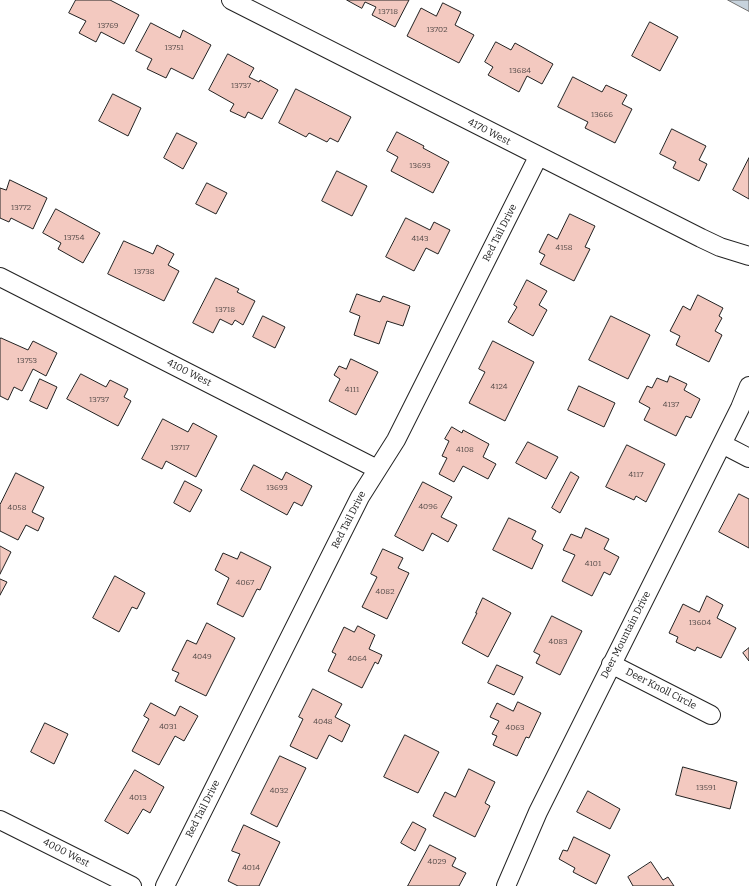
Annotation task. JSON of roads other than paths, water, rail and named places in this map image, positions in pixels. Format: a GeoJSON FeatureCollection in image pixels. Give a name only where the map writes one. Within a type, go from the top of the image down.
{"type":"FeatureCollection","features":[{"type":"Feature","properties":{"kind":"street","name":"4170 West"},"geometry":{"type":"LineString","coordinates":[[231,0],[538,157],[701,238],[720,247],[749,256]]}},
{"type":"Feature","properties":{"kind":"street","name":"Red Tail Drive"},"geometry":{"type":"LineString","coordinates":[[164,886],[360,497],[396,440],[538,157]]}},
{"type":"Feature","properties":{"kind":"street","name":"4100 West"},"geometry":{"type":"LineString","coordinates":[[0,277],[377,468]]}},
{"type":"Feature","properties":{"kind":"street","name":"Deer Mountain Drive"},"geometry":{"type":"LineString","coordinates":[[506,886],[538,812],[740,408],[749,386]]}},
{"type":"Feature","properties":{"kind":"street"},"geometry":{"type":"LineString","coordinates":[[722,444],[749,458]]}},
{"type":"Feature","properties":{"kind":"street","name":"Deer Knoll Circle"},"geometry":{"type":"LineString","coordinates":[[611,664],[711,715]]}},
{"type":"Feature","properties":{"kind":"street","name":"4000 West"},"geometry":{"type":"LineString","coordinates":[[0,820],[132,886]]}}]}
